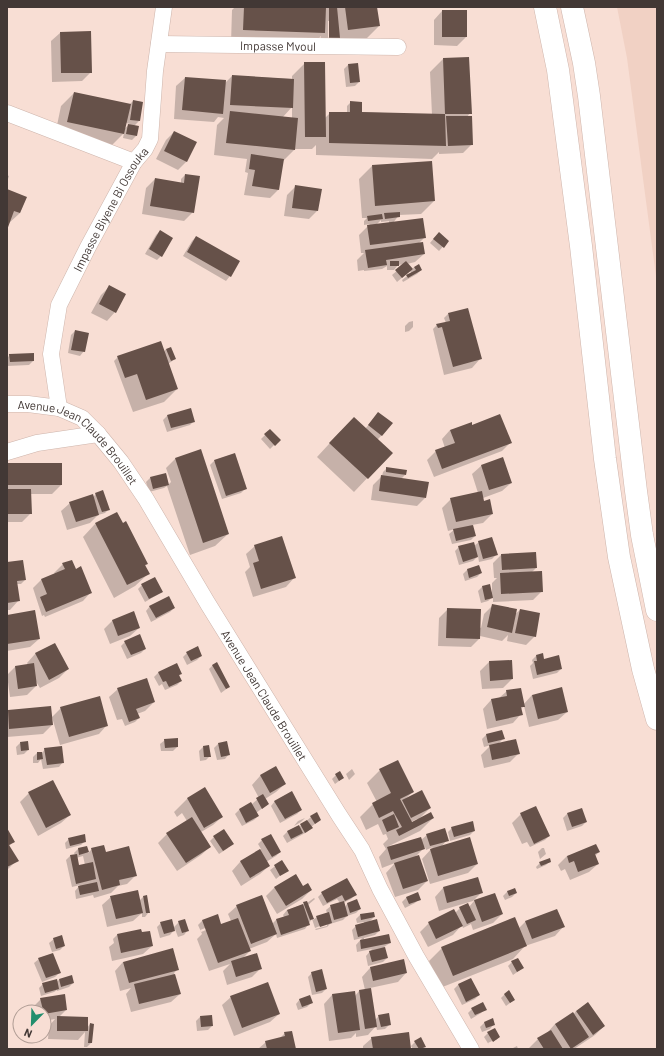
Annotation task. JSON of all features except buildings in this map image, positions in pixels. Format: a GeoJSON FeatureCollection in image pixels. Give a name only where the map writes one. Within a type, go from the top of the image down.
{"type":"FeatureCollection","features":[{"type":"Feature","properties":{"kind":"main road"},"geometry":{"type":"LineString","coordinates":[[545,7],[558,70],[619,557],[643,669],[657,719]]}},
{"type":"Feature","properties":{"kind":"main road"},"geometry":{"type":"LineString","coordinates":[[572,7],[584,62],[589,96],[637,498],[642,535],[657,610]]}},
{"type":"Feature","properties":{"kind":"street","name":"Impasse Biyene Bi Ossouka"},"geometry":{"type":"LineString","coordinates":[[59,408],[51,354],[59,305],[88,247],[134,162],[145,149],[150,139],[155,71],[164,7]]}},
{"type":"Feature","properties":{"kind":"street","name":"Impasse Mvoul"},"geometry":{"type":"LineString","coordinates":[[159,44],[398,47]]}},
{"type":"Feature","properties":{"kind":"street"},"geometry":{"type":"LineString","coordinates":[[7,113],[134,162]]}},
{"type":"Feature","properties":{"kind":"street","name":"Avenue Jean Claude Brouillet"},"geometry":{"type":"LineString","coordinates":[[7,404],[28,404],[59,408],[82,418],[98,434],[121,462],[146,499],[208,604],[362,850],[380,889],[405,936],[446,1009],[471,1049]]}},
{"type":"Feature","properties":{"kind":"street"},"geometry":{"type":"LineString","coordinates":[[7,452],[37,443],[98,434]]}},
{"type":"Feature","properties":{"kind":"shaded area"},"geometry":{"type":"Polygon","coordinates":[[[617,7],[657,7],[657,284],[627,58],[617,7]]]}}]}
